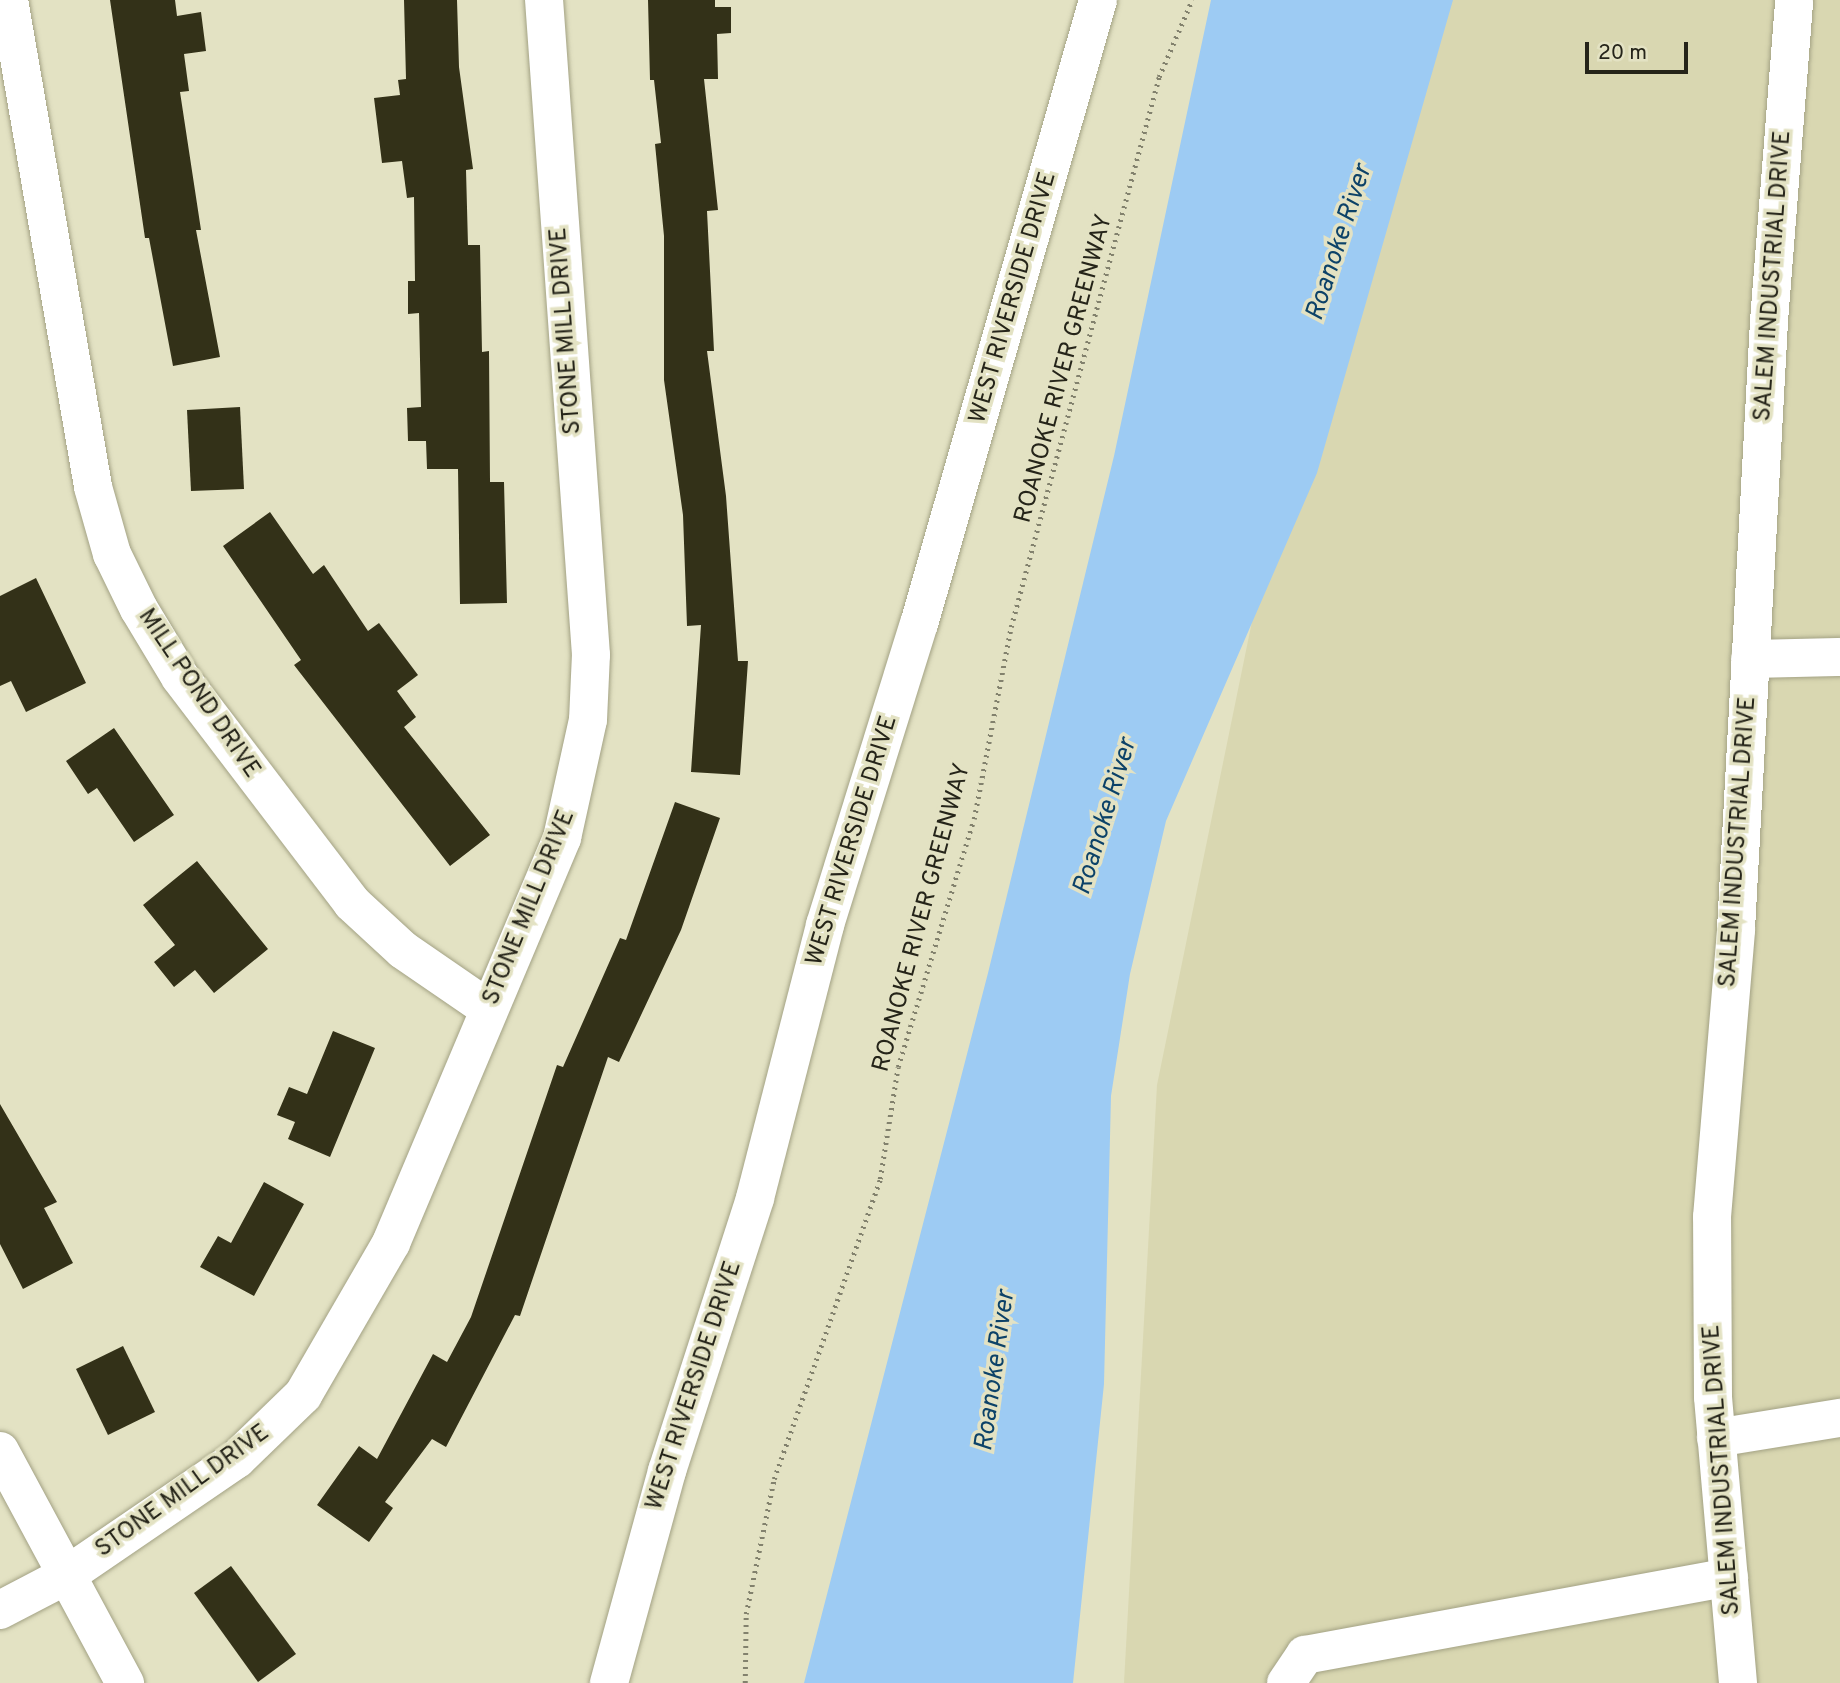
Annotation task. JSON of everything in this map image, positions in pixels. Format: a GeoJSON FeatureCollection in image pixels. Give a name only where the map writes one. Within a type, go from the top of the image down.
{"type":"FeatureCollection","features":[{"type":"Feature","properties":{"kind":"street","name":"MILL POND DRIVE"},"geometry":{"type":"LineString","coordinates":[[9,0],[93,487],[113,554],[139,609],[180,677],[334,883],[403,950],[489,1009]]}},
{"type":"Feature","properties":{"kind":"street","name":"STONE MILL DRIVE"},"geometry":{"type":"LineString","coordinates":[[0,1610],[67,1575],[237,1460],[303,1395],[391,1243],[562,838],[577,785],[589,694],[591,655],[544,0]]}},
{"type":"Feature","properties":{"kind":"street","name":"WEST RIVERSIDE DRIVE"},"geometry":{"type":"LineString","coordinates":[[609,1683],[667,1471],[755,1198],[825,925],[927,597],[1098,0]]}},
{"type":"Feature","properties":{"kind":"street","name":"SALEM INDUSTRIAL DRIVE"},"geometry":{"type":"LineString","coordinates":[[1738,1683],[1716,1438],[1712,1217],[1736,929],[1750,659],[1794,0]]}},
{"type":"Feature","properties":{"kind":"street"},"geometry":{"type":"LineString","coordinates":[[1750,659],[1840,657]]}},
{"type":"Feature","properties":{"kind":"street"},"geometry":{"type":"LineString","coordinates":[[1716,1438],[1840,1418]]}},
{"type":"Feature","properties":{"kind":"street"},"geometry":{"type":"LineString","coordinates":[[0,1451],[125,1683]]}},
{"type":"Feature","properties":{"kind":"street"},"geometry":{"type":"LineString","coordinates":[[1286,1683],[1305,1655],[1729,1577]]}},
{"type":"Feature","properties":{"kind":"path","name":"ROANOKE RIVER GREENWAY"},"geometry":{"type":"LineString","coordinates":[[744,1683],[746,1614],[774,1479],[880,1179],[898,1067],[974,819],[1011,627],[1059,464],[1159,77],[1192,0]]}},
{"type":"Feature","properties":{"kind":"shaded area"},"geometry":{"type":"Polygon","coordinates":[[[1415,0],[1840,0],[1840,1683],[1124,1683],[1157,1085],[1298,397],[1415,0]]]}},
{"type":"Feature","properties":{"kind":"water","name":"Roanoke River"},"geometry":{"type":"Polygon","coordinates":[[[1211,0],[1453,0],[1317,473],[1166,821],[1130,974],[1111,1096],[1104,1384],[1073,1683],[804,1683],[988,973],[1114,456],[1211,0]]]}},
{"type":"Feature","properties":{"kind":"building"},"geometry":{"type":"Polygon","coordinates":[[[110,0],[175,0],[177,16],[201,12],[206,51],[184,54],[189,91],[180,92],[201,230],[196,230],[220,357],[173,366],[149,238],[145,238],[110,0]]]}},
{"type":"Feature","properties":{"kind":"building"},"geometry":{"type":"Polygon","coordinates":[[[404,0],[457,0],[459,67],[473,169],[466,170],[468,245],[480,245],[482,352],[489,351],[490,482],[504,482],[507,603],[460,604],[458,469],[427,469],[426,441],[408,441],[407,408],[421,407],[419,313],[408,314],[408,281],[415,281],[414,197],[407,198],[402,161],[382,163],[374,98],[400,95],[398,80],[406,79],[404,0]]]}},
{"type":"Feature","properties":{"kind":"building"},"geometry":{"type":"Polygon","coordinates":[[[648,0],[715,0],[715,7],[731,7],[731,33],[717,34],[718,79],[704,79],[718,210],[707,211],[714,351],[707,351],[726,496],[738,661],[748,661],[740,775],[691,772],[701,625],[687,626],[683,515],[664,380],[664,236],[655,144],[661,143],[654,80],[650,80],[648,0]]]}},
{"type":"Feature","properties":{"kind":"building"},"geometry":{"type":"Polygon","coordinates":[[[240,407],[244,489],[191,491],[187,410],[240,407]]]}},
{"type":"Feature","properties":{"kind":"building"},"geometry":{"type":"Polygon","coordinates":[[[270,512],[313,574],[324,565],[368,631],[379,623],[418,675],[397,691],[416,717],[404,727],[490,835],[450,866],[294,665],[301,660],[223,546],[270,512]]]}},
{"type":"Feature","properties":{"kind":"building"},"geometry":{"type":"Polygon","coordinates":[[[36,578],[86,683],[26,712],[11,681],[0,686],[0,596],[36,578]]]}},
{"type":"Feature","properties":{"kind":"building"},"geometry":{"type":"Polygon","coordinates":[[[114,728],[174,815],[134,842],[97,788],[88,794],[66,761],[114,728]]]}},
{"type":"Feature","properties":{"kind":"building"},"geometry":{"type":"Polygon","coordinates":[[[675,802],[720,818],[681,930],[619,1062],[608,1057],[520,1316],[515,1315],[446,1447],[432,1439],[385,1502],[393,1508],[369,1542],[317,1505],[359,1446],[377,1459],[433,1354],[447,1362],[471,1317],[557,1065],[563,1067],[620,938],[626,940],[675,802]]]}},
{"type":"Feature","properties":{"kind":"building"},"geometry":{"type":"Polygon","coordinates":[[[197,861],[268,949],[214,993],[195,970],[174,987],[154,962],[175,945],[143,905],[197,861]]]}},
{"type":"Feature","properties":{"kind":"building"},"geometry":{"type":"Polygon","coordinates":[[[333,1031],[375,1048],[330,1157],[288,1139],[295,1122],[277,1115],[289,1087],[307,1094],[333,1031]]]}},
{"type":"Feature","properties":{"kind":"building"},"geometry":{"type":"Polygon","coordinates":[[[0,1104],[57,1202],[44,1208],[73,1263],[23,1289],[0,1244],[0,1104]]]}},
{"type":"Feature","properties":{"kind":"building"},"geometry":{"type":"Polygon","coordinates":[[[264,1182],[304,1204],[254,1296],[200,1267],[218,1236],[231,1243],[264,1182]]]}},
{"type":"Feature","properties":{"kind":"building"},"geometry":{"type":"Polygon","coordinates":[[[123,1346],[155,1412],[108,1435],[76,1369],[123,1346]]]}},
{"type":"Feature","properties":{"kind":"building"},"geometry":{"type":"Polygon","coordinates":[[[231,1566],[296,1654],[258,1682],[194,1593],[231,1566]]]}}]}
